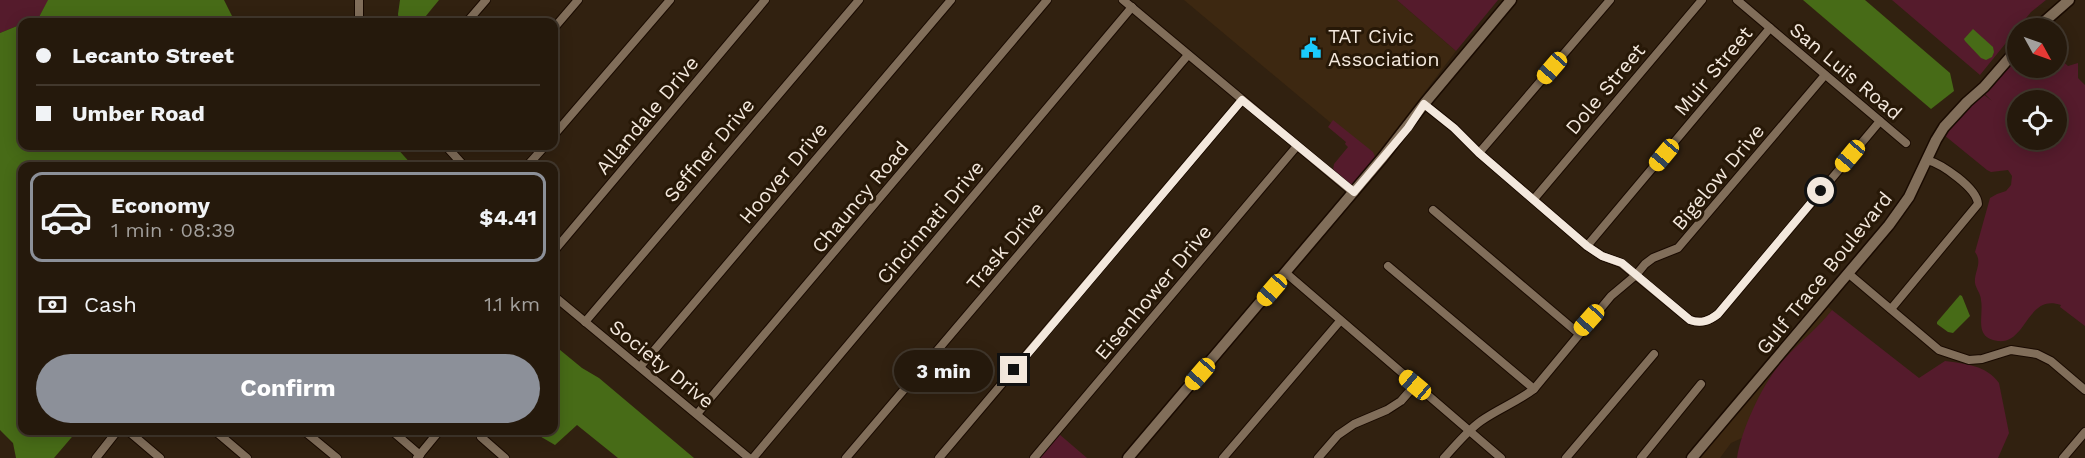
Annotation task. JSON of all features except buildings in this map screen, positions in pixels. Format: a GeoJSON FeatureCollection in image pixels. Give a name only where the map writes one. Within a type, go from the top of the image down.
{"type":"FeatureCollection","features":[{"type":"Feature","properties":{"kind":"street"},"geometry":{"type":"LineString","coordinates":[[358,0],[359,18]]}},
{"type":"Feature","properties":{"kind":"street"},"geometry":{"type":"LineString","coordinates":[[470,18],[486,0]]}},
{"type":"Feature","properties":{"kind":"street"},"geometry":{"type":"LineString","coordinates":[[558,23],[578,0]]}},
{"type":"Feature","properties":{"kind":"street"},"geometry":{"type":"LineString","coordinates":[[558,130],[670,0]]}},
{"type":"Feature","properties":{"kind":"street","name":"Allandale Drive"},"geometry":{"type":"LineString","coordinates":[[558,245],[765,0]]}},
{"type":"Feature","properties":{"kind":"street","name":"Seffner Drive"},"geometry":{"type":"LineString","coordinates":[[585,322],[859,0]]}},
{"type":"Feature","properties":{"kind":"street","name":"Hoover Drive"},"geometry":{"type":"LineString","coordinates":[[640,367],[951,0]]}},
{"type":"Feature","properties":{"kind":"street","name":"Chauncy Road"},"geometry":{"type":"LineString","coordinates":[[697,414],[1047,0]]}},
{"type":"Feature","properties":{"kind":"street"},"geometry":{"type":"LineString","coordinates":[[1123,0],[1354,192]]}},
{"type":"Feature","properties":{"kind":"street"},"geometry":{"type":"LineString","coordinates":[[1128,458],[1408,128],[1424,104],[1510,0]]}},
{"type":"Feature","properties":{"kind":"street"},"geometry":{"type":"LineString","coordinates":[[1479,153],[1610,0]]}},
{"type":"Feature","properties":{"kind":"street","name":"Dole Street"},"geometry":{"type":"LineString","coordinates":[[1534,199],[1702,0]]}},
{"type":"Feature","properties":{"kind":"street","name":"San Luis Road"},"geometry":{"type":"LineString","coordinates":[[1737,0],[1906,143]]}},
{"type":"Feature","properties":{"kind":"street"},"geometry":{"type":"LineString","coordinates":[[2048,18],[2069,0]]}},
{"type":"Feature","properties":{"kind":"street","name":"Cincinnati Drive"},"geometry":{"type":"LineString","coordinates":[[751,458],[1132,7]]}},
{"type":"Feature","properties":{"kind":"street","name":"Muir Street"},"geometry":{"type":"LineString","coordinates":[[1587,246],[1770,28]]}},
{"type":"Feature","properties":{"kind":"street","name":"Trask Drive"},"geometry":{"type":"LineString","coordinates":[[846,458],[1188,55]]}},
{"type":"Feature","properties":{"kind":"street","name":"Gulf Trace Boulevard"},"geometry":{"type":"LineString","coordinates":[[1692,458],[1900,211],[1917,183],[1944,127],[2007,61]]}},
{"type":"Feature","properties":{"kind":"street","name":"Bigelow Drive"},"geometry":{"type":"LineString","coordinates":[[1444,458],[1482,420],[1521,399],[1534,389],[1578,333],[1611,296],[1636,275],[1645,264],[1653,258],[1678,249],[1685,242],[1825,75]]}},
{"type":"Feature","properties":{"kind":"street"},"geometry":{"type":"LineString","coordinates":[[939,458],[1242,100]]}},
{"type":"Feature","properties":{"kind":"street"},"geometry":{"type":"LineString","coordinates":[[1424,104],[1587,246],[1602,256],[1622,263],[1690,320],[1697,322],[1703,322],[1718,314],[1880,121]]}},
{"type":"Feature","properties":{"kind":"street","name":"Eisenhower Drive"},"geometry":{"type":"LineString","coordinates":[[1034,458],[1297,146]]}},
{"type":"Feature","properties":{"kind":"street"},"geometry":{"type":"LineString","coordinates":[[451,150],[461,162]]}},
{"type":"Feature","properties":{"kind":"street"},"geometry":{"type":"LineString","coordinates":[[531,162],[541,150]]}},
{"type":"Feature","properties":{"kind":"street"},"geometry":{"type":"LineString","coordinates":[[1891,309],[1978,204],[1975,193],[1967,186],[1942,165],[1927,160]]}},
{"type":"Feature","properties":{"kind":"street"},"geometry":{"type":"LineString","coordinates":[[1433,210],[1578,333]]}},
{"type":"Feature","properties":{"kind":"street"},"geometry":{"type":"LineString","coordinates":[[1388,266],[1534,389]]}},
{"type":"Feature","properties":{"kind":"street"},"geometry":{"type":"LineString","coordinates":[[1286,273],[1501,458]]}},
{"type":"Feature","properties":{"kind":"street"},"geometry":{"type":"LineString","coordinates":[[1849,274],[1939,350],[1969,360],[1982,359],[2011,350],[2037,354],[2051,361],[2085,390]]}},
{"type":"Feature","properties":{"kind":"street","name":"Society Drive"},"geometry":{"type":"LineString","coordinates":[[558,299],[751,458]]}},
{"type":"Feature","properties":{"kind":"street"},"geometry":{"type":"LineString","coordinates":[[1223,458],[1340,321]]}},
{"type":"Feature","properties":{"kind":"street"},"geometry":{"type":"LineString","coordinates":[[1566,458],[1654,354]]}},
{"type":"Feature","properties":{"kind":"street"},"geometry":{"type":"LineString","coordinates":[[1641,458],[1701,384]]}},
{"type":"Feature","properties":{"kind":"street"},"geometry":{"type":"LineString","coordinates":[[1318,458],[1338,435],[1354,424],[1387,410],[1401,401],[1415,385]]}},
{"type":"Feature","properties":{"kind":"street"},"geometry":{"type":"LineString","coordinates":[[2062,458],[2085,432]]}},
{"type":"Feature","properties":{"kind":"street"},"geometry":{"type":"LineString","coordinates":[[96,458],[114,435]]}},
{"type":"Feature","properties":{"kind":"street"},"geometry":{"type":"LineString","coordinates":[[133,435],[160,458]]}},
{"type":"Feature","properties":{"kind":"street"},"geometry":{"type":"LineString","coordinates":[[220,435],[247,458]]}},
{"type":"Feature","properties":{"kind":"street"},"geometry":{"type":"LineString","coordinates":[[309,435],[337,458]]}},
{"type":"Feature","properties":{"kind":"street"},"geometry":{"type":"LineString","coordinates":[[396,435],[418,456],[436,435]]}},
{"type":"Feature","properties":{"kind":"street"},"geometry":{"type":"LineString","coordinates":[[481,437],[505,458]]}},
{"type":"Feature","properties":{"kind":"shaded area"},"geometry":{"type":"Polygon","coordinates":[[[0,0],[48,0],[39,17],[18,18],[18,26],[0,33],[0,0]]]}},
{"type":"Feature","properties":{"kind":"shaded area"},"geometry":{"type":"Polygon","coordinates":[[[48,0],[224,0],[234,18],[37,18],[48,0]]]}},
{"type":"Feature","properties":{"kind":"shaded area"},"geometry":{"type":"Polygon","coordinates":[[[400,0],[439,0],[424,18],[398,18],[400,0]]]}},
{"type":"Feature","properties":{"kind":"shaded area"},"geometry":{"type":"Polygon","coordinates":[[[1184,0],[1397,0],[1456,51],[1374,159],[1184,0]]]}},
{"type":"Feature","properties":{"kind":"shaded area"},"geometry":{"type":"Polygon","coordinates":[[[1397,0],[1498,0],[1456,51],[1397,0]]]}},
{"type":"Feature","properties":{"kind":"shaded area"},"geometry":{"type":"Polygon","coordinates":[[[1803,0],[1865,0],[1950,73],[1954,91],[1931,109],[1803,0]]]}},
{"type":"Feature","properties":{"kind":"shaded area"},"geometry":{"type":"Polygon","coordinates":[[[1892,0],[2046,0],[2026,18],[2007,18],[2007,42],[1980,75],[1892,0]]]}},
{"type":"Feature","properties":{"kind":"shaded area"},"geometry":{"type":"Polygon","coordinates":[[[18,26],[18,150],[399,150],[409,162],[18,162],[18,435],[74,435],[54,458],[16,458],[13,443],[0,430],[0,33],[18,26]]]}},
{"type":"Feature","properties":{"kind":"shaded area"},"geometry":{"type":"Polygon","coordinates":[[[1973,29],[1993,47],[1992,57],[1986,60],[1981,58],[1965,41],[1964,39],[1973,29]]]}},
{"type":"Feature","properties":{"kind":"shaded area"},"geometry":{"type":"Polygon","coordinates":[[[2078,63],[2078,78],[2085,85],[2085,326],[2060,307],[2061,305],[2050,303],[2034,312],[2022,328],[2008,340],[1990,339],[1982,331],[1981,298],[1975,283],[1978,260],[1975,252],[1990,198],[2006,191],[2011,185],[2012,176],[2008,170],[1991,172],[1987,170],[1944,135],[1959,116],[1983,94],[1992,101],[1985,94],[2007,67],[2007,78],[2067,78],[2067,65],[2078,63]]]}},
{"type":"Feature","properties":{"kind":"shaded area"},"geometry":{"type":"Polygon","coordinates":[[[1333,120],[1373,152],[1376,159],[1355,184],[1349,184],[1333,170],[1334,164],[1348,147],[1346,142],[1328,127],[1333,120]]]}},
{"type":"Feature","properties":{"kind":"shaded area"},"geometry":{"type":"Polygon","coordinates":[[[1960,295],[1970,316],[1953,333],[1948,332],[1937,322],[1960,295]]]}},
{"type":"Feature","properties":{"kind":"shaded area"},"geometry":{"type":"Polygon","coordinates":[[[1827,306],[1832,310],[1823,322],[1786,357],[1771,375],[1742,438],[1731,443],[1720,458],[1697,458],[1827,306]]]}},
{"type":"Feature","properties":{"kind":"shaded area"},"geometry":{"type":"Polygon","coordinates":[[[1832,310],[1919,378],[1945,361],[1975,366],[1994,377],[1999,383],[2009,433],[1998,458],[1737,458],[1743,433],[1770,378],[1786,357],[1832,310]]]}},
{"type":"Feature","properties":{"kind":"shaded area"},"geometry":{"type":"Polygon","coordinates":[[[558,348],[582,368],[599,378],[694,458],[618,458],[577,425],[555,445],[538,435],[558,435],[558,348]]]}},
{"type":"Feature","properties":{"kind":"shaded area"},"geometry":{"type":"Polygon","coordinates":[[[1059,434],[1087,458],[1038,458],[1059,434]]]}},
{"type":"Feature","properties":{"kind":"place","name":"TAT Civic Association"},"geometry":{"type":"Point","coordinates":[1311,48]}},
{"type":"Feature","properties":{"kind":"route"},"geometry":{"type":"LineString","coordinates":[[1014,370],[1242,100],[1354,192],[1408,128],[1424,104],[1587,246],[1602,256],[1622,263],[1690,320],[1697,322],[1712,319],[1718,314],[1821,191]]}}]}
